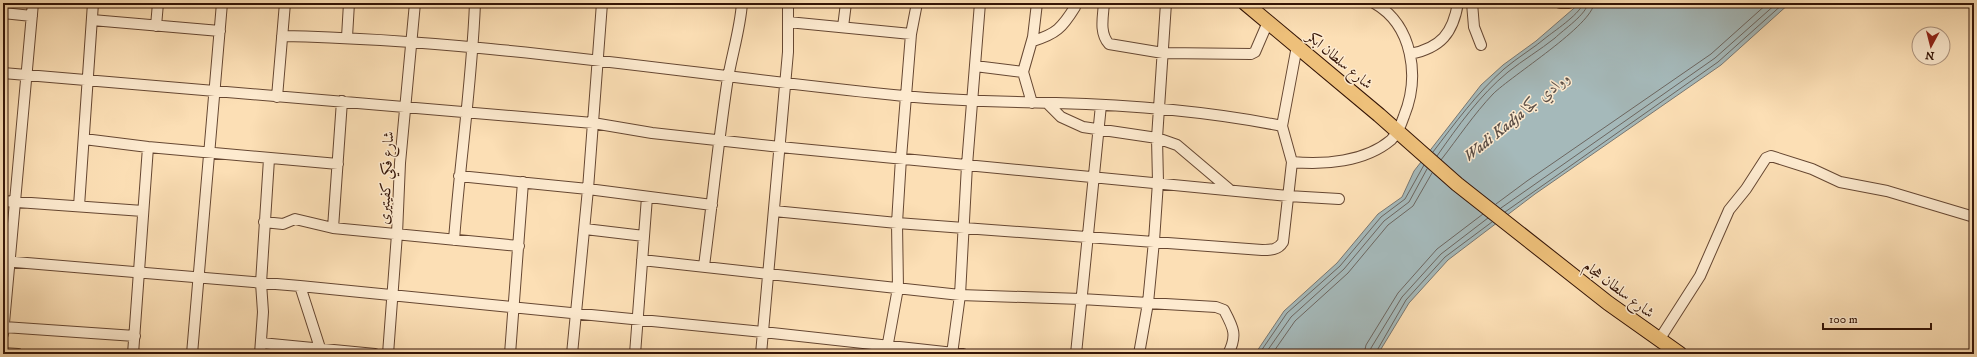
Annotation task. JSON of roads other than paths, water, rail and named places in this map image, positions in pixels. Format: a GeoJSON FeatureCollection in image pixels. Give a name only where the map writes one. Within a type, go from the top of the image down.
{"type":"FeatureCollection","features":[{"type":"Feature","properties":{"kind":"highway","name":"شارع سلطان ابكر"},"geometry":{"type":"LineString","coordinates":[[1245,3],[1412,145]]}},
{"type":"Feature","properties":{"kind":"highway","name":"شارع سلطان هجام"},"geometry":{"type":"LineString","coordinates":[[1412,145],[1457,184],[1608,303],[1680,354]]}},
{"type":"Feature","properties":{"kind":"street"},"geometry":{"type":"LineString","coordinates":[[33,3],[15,203],[6,261],[3,330],[135,336]]}},
{"type":"Feature","properties":{"kind":"street"},"geometry":{"type":"LineString","coordinates":[[78,206],[93,3]]}},
{"type":"Feature","properties":{"kind":"street"},"geometry":{"type":"LineString","coordinates":[[156,26],[158,3]]}},
{"type":"Feature","properties":{"kind":"street"},"geometry":{"type":"LineString","coordinates":[[192,354],[213,92],[222,3]]}},
{"type":"Feature","properties":{"kind":"street"},"geometry":{"type":"LineString","coordinates":[[277,97],[285,3]]}},
{"type":"Feature","properties":{"kind":"street"},"geometry":{"type":"LineString","coordinates":[[347,37],[349,3]]}},
{"type":"Feature","properties":{"kind":"street","name":"شارع فكي كفيتيرى"},"geometry":{"type":"LineString","coordinates":[[388,354],[397,234],[400,163],[415,3]]}},
{"type":"Feature","properties":{"kind":"street"},"geometry":{"type":"LineString","coordinates":[[454,240],[459,176],[473,47],[475,3]]}},
{"type":"Feature","properties":{"kind":"street"},"geometry":{"type":"LineString","coordinates":[[572,354],[585,229],[602,3]]}},
{"type":"Feature","properties":{"kind":"street"},"geometry":{"type":"LineString","coordinates":[[704,266],[718,141],[728,77],[740,27],[742,3]]}},
{"type":"Feature","properties":{"kind":"street"},"geometry":{"type":"LineString","coordinates":[[761,354],[788,52],[788,3]]}},
{"type":"Feature","properties":{"kind":"street"},"geometry":{"type":"LineString","coordinates":[[844,27],[846,3]]}},
{"type":"Feature","properties":{"kind":"street"},"geometry":{"type":"LineString","coordinates":[[887,350],[898,288],[897,223],[901,158],[911,34],[917,3]]}},
{"type":"Feature","properties":{"kind":"street"},"geometry":{"type":"LineString","coordinates":[[952,354],[960,295],[971,102],[980,3]]}},
{"type":"Feature","properties":{"kind":"street"},"geometry":{"type":"LineString","coordinates":[[1032,103],[1023,72],[1032,41],[1036,3]]}},
{"type":"Feature","properties":{"kind":"street"},"geometry":{"type":"LineString","coordinates":[[1104,3],[1102,31],[1104,40],[1119,48],[1163,53],[1251,54],[1255,52],[1268,22]]}},
{"type":"Feature","properties":{"kind":"street"},"geometry":{"type":"LineString","coordinates":[[1140,354],[1148,303],[1154,241],[1158,182],[1159,110],[1166,3]]}},
{"type":"Feature","properties":{"kind":"street"},"geometry":{"type":"LineString","coordinates":[[1292,162],[1312,164],[1350,159],[1385,144],[1398,132],[1412,94],[1410,54],[1405,36],[1396,21],[1384,9],[1374,3]]}},
{"type":"Feature","properties":{"kind":"street"},"geometry":{"type":"LineString","coordinates":[[1410,54],[1421,52],[1434,46],[1442,39],[1453,26],[1458,3]]}},
{"type":"Feature","properties":{"kind":"street"},"geometry":{"type":"LineString","coordinates":[[1472,3],[1474,27],[1481,45]]}},
{"type":"Feature","properties":{"kind":"street"},"geometry":{"type":"LineString","coordinates":[[1560,3],[1569,3]]}},
{"type":"Feature","properties":{"kind":"street"},"geometry":{"type":"LineString","coordinates":[[1032,41],[1048,36],[1061,28],[1074,4]]}},
{"type":"Feature","properties":{"kind":"street"},"geometry":{"type":"LineString","coordinates":[[3,13],[32,16]]}},
{"type":"Feature","properties":{"kind":"street"},"geometry":{"type":"LineString","coordinates":[[92,20],[220,31]]}},
{"type":"Feature","properties":{"kind":"street"},"geometry":{"type":"LineString","coordinates":[[788,22],[911,34]]}},
{"type":"Feature","properties":{"kind":"street"},"geometry":{"type":"LineString","coordinates":[[282,36],[347,37],[473,47],[597,59],[728,77],[906,96],[971,102],[1101,105],[1249,120],[1282,126]]}},
{"type":"Feature","properties":{"kind":"street"},"geometry":{"type":"LineString","coordinates":[[774,211],[897,223],[1274,250],[1283,242],[1292,162],[1282,126],[1297,46]]}},
{"type":"Feature","properties":{"kind":"street"},"geometry":{"type":"LineString","coordinates":[[975,66],[1023,72]]}},
{"type":"Feature","properties":{"kind":"street"},"geometry":{"type":"LineString","coordinates":[[3,73],[593,123],[652,133],[718,141],[1093,178],[1158,182],[1288,196],[1339,199]]}},
{"type":"Feature","properties":{"kind":"street"},"geometry":{"type":"LineString","coordinates":[[333,228],[342,101]]}},
{"type":"Feature","properties":{"kind":"street"},"geometry":{"type":"LineString","coordinates":[[1047,103],[1068,121],[1099,130],[1158,138],[1171,142],[1182,148],[1229,189]]}},
{"type":"Feature","properties":{"kind":"street"},"geometry":{"type":"LineString","coordinates":[[1076,354],[1101,105]]}},
{"type":"Feature","properties":{"kind":"street"},"geometry":{"type":"LineString","coordinates":[[84,139],[269,159],[338,164]]}},
{"type":"Feature","properties":{"kind":"street"},"geometry":{"type":"LineString","coordinates":[[133,354],[148,147]]}},
{"type":"Feature","properties":{"kind":"street"},"geometry":{"type":"LineString","coordinates":[[1659,340],[1700,276],[1729,210],[1746,189],[1766,158],[1771,156],[1812,169],[1840,182],[1887,191],[1974,217]]}},
{"type":"Feature","properties":{"kind":"street"},"geometry":{"type":"LineString","coordinates":[[260,354],[263,312],[261,283],[269,159]]}},
{"type":"Feature","properties":{"kind":"street"},"geometry":{"type":"LineString","coordinates":[[459,176],[588,189],[712,205]]}},
{"type":"Feature","properties":{"kind":"street"},"geometry":{"type":"LineString","coordinates":[[510,354],[523,182]]}},
{"type":"Feature","properties":{"kind":"street"},"geometry":{"type":"LineString","coordinates":[[635,354],[647,197]]}},
{"type":"Feature","properties":{"kind":"street"},"geometry":{"type":"LineString","coordinates":[[3,201],[143,211]]}},
{"type":"Feature","properties":{"kind":"street"},"geometry":{"type":"LineString","coordinates":[[264,222],[283,224],[295,219],[333,228],[519,246]]}},
{"type":"Feature","properties":{"kind":"street"},"geometry":{"type":"LineString","coordinates":[[585,229],[644,236]]}},
{"type":"Feature","properties":{"kind":"street"},"geometry":{"type":"LineString","coordinates":[[642,260],[960,295],[1081,299],[1216,307],[1224,310],[1234,329],[1234,340],[1228,354]]}},
{"type":"Feature","properties":{"kind":"street"},"geometry":{"type":"LineString","coordinates":[[6,261],[393,295],[763,332],[887,350],[963,354]]}},
{"type":"Feature","properties":{"kind":"street"},"geometry":{"type":"LineString","coordinates":[[300,286],[320,351]]}},
{"type":"Feature","properties":{"kind":"street"},"geometry":{"type":"LineString","coordinates":[[261,343],[320,351],[375,354]]}},
{"type":"Feature","properties":{"kind":"street"},"geometry":{"type":"LineString","coordinates":[[3,353],[18,354]]}},
{"type":"Feature","properties":{"kind":"water","name":"Wadi Kadja ووادي كجا"},"geometry":{"type":"Polygon","coordinates":[[[1580,3],[1790,3],[1721,65],[1535,194],[1448,260],[1409,303],[1378,354],[1255,354],[1284,311],[1337,263],[1378,214],[1402,197],[1414,171],[1481,85],[1503,65],[1536,41],[1580,3]]]}},
{"type":"Feature","properties":{"kind":"waterway"},"geometry":{"type":"LineString","coordinates":[[392,353],[398,354]]}}]}
